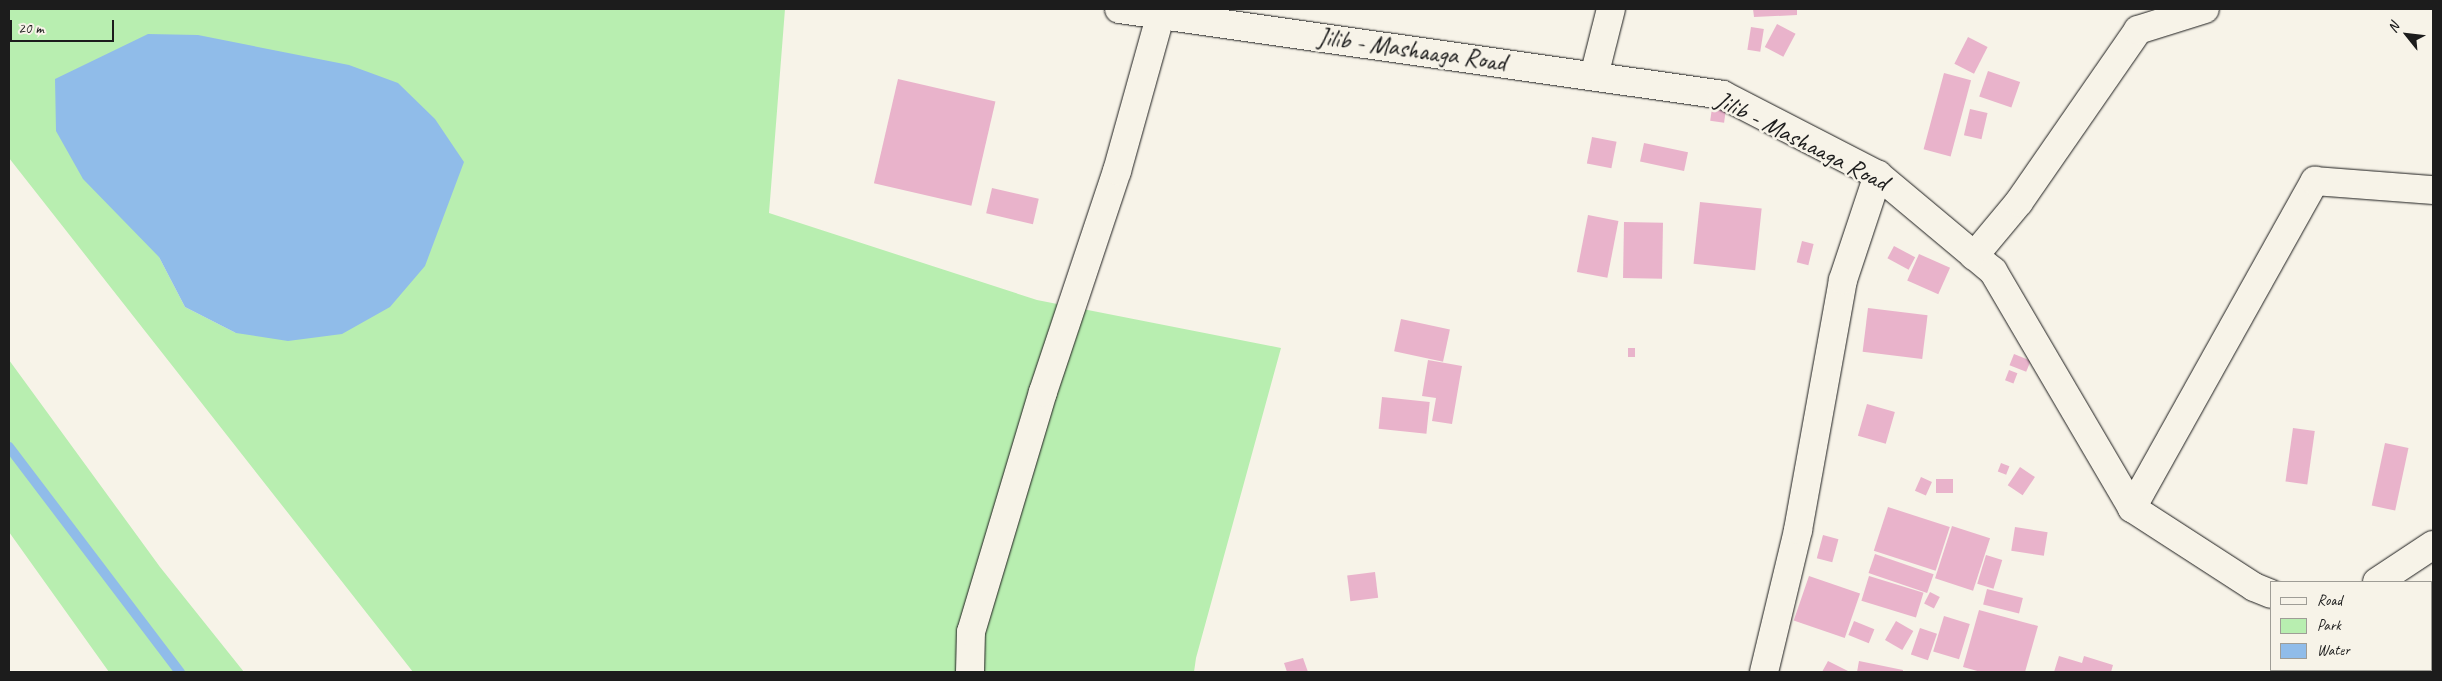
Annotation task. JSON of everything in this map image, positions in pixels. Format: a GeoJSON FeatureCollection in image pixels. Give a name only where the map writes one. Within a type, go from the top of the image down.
{"type":"FeatureCollection","features":[{"type":"Feature","properties":{"kind":"street","name":"Jilib - Mashaaga Road"},"geometry":{"type":"LineString","coordinates":[[1119,9],[1161,13],[1723,95],[1878,175],[1993,271],[2132,508],[2254,588],[2270,594]]}},
{"type":"Feature","properties":{"kind":"street"},"geometry":{"type":"LineString","coordinates":[[1594,76],[1611,9]]}},
{"type":"Feature","properties":{"kind":"street"},"geometry":{"type":"LineString","coordinates":[[1974,256],[2019,202],[2138,30],[2205,9]]}},
{"type":"Feature","properties":{"kind":"street"},"geometry":{"type":"LineString","coordinates":[[970,672],[972,632],[1043,392],[1117,171],[1161,13]]}},
{"type":"Feature","properties":{"kind":"street"},"geometry":{"type":"LineString","coordinates":[[1764,672],[1798,530],[1843,280],[1878,175]]}},
{"type":"Feature","properties":{"kind":"street"},"geometry":{"type":"LineString","coordinates":[[2132,508],[2315,181],[2433,190]]}},
{"type":"Feature","properties":{"kind":"street"},"geometry":{"type":"LineString","coordinates":[[2379,581],[2433,545]]}},
{"type":"Feature","properties":{"kind":"green space"},"geometry":{"type":"Polygon","coordinates":[[[9,9],[785,9],[769,213],[1037,300],[1281,348],[1196,658],[1194,672],[413,672],[9,158],[9,9]],[[159,257],[185,307],[236,333],[159,257]]]}},
{"type":"Feature","properties":{"kind":"green space"},"geometry":{"type":"Polygon","coordinates":[[[9,360],[160,567],[244,672],[109,672],[9,532],[9,360]]]}},
{"type":"Feature","properties":{"kind":"water"},"geometry":{"type":"Polygon","coordinates":[[[148,34],[198,35],[349,65],[398,83],[435,119],[464,162],[425,266],[390,307],[342,334],[288,341],[236,333],[185,307],[159,257],[83,179],[56,131],[55,79],[148,34]]]}},
{"type":"Feature","properties":{"kind":"building"},"geometry":{"type":"Polygon","coordinates":[[[1753,9],[1797,9],[1797,15],[1754,17],[1753,9]]]}},
{"type":"Feature","properties":{"kind":"building"},"geometry":{"type":"Polygon","coordinates":[[[1777,24],[1796,34],[1783,57],[1765,47],[1777,24]]]}},
{"type":"Feature","properties":{"kind":"building"},"geometry":{"type":"Polygon","coordinates":[[[1751,27],[1764,29],[1760,52],[1747,50],[1751,27]]]}},
{"type":"Feature","properties":{"kind":"building"},"geometry":{"type":"Polygon","coordinates":[[[1968,37],[1988,47],[1974,74],[1954,64],[1968,37]]]}},
{"type":"Feature","properties":{"kind":"building"},"geometry":{"type":"Polygon","coordinates":[[[1988,71],[2020,82],[2011,108],[1979,97],[1988,71]]]}},
{"type":"Feature","properties":{"kind":"building"},"geometry":{"type":"Polygon","coordinates":[[[1944,73],[1971,80],[1951,157],[1924,149],[1944,73]]]}},
{"type":"Feature","properties":{"kind":"building"},"geometry":{"type":"Polygon","coordinates":[[[898,79],[995,101],[971,206],[874,183],[898,79]]]}},
{"type":"Feature","properties":{"kind":"building"},"geometry":{"type":"Polygon","coordinates":[[[1712,108],[1726,110],[1724,123],[1710,121],[1712,108]]]}},
{"type":"Feature","properties":{"kind":"building"},"geometry":{"type":"Polygon","coordinates":[[[1970,109],[1988,113],[1981,139],[1964,135],[1970,109]]]}},
{"type":"Feature","properties":{"kind":"building"},"geometry":{"type":"Polygon","coordinates":[[[1592,137],[1617,142],[1611,168],[1587,164],[1592,137]]]}},
{"type":"Feature","properties":{"kind":"building"},"geometry":{"type":"Polygon","coordinates":[[[1644,143],[1688,152],[1684,171],[1640,162],[1644,143]]]}},
{"type":"Feature","properties":{"kind":"building"},"geometry":{"type":"Polygon","coordinates":[[[992,188],[1039,199],[1033,224],[986,213],[992,188]]]}},
{"type":"Feature","properties":{"kind":"building"},"geometry":{"type":"Polygon","coordinates":[[[1700,202],[1762,208],[1755,270],[1694,264],[1700,202]]]}},
{"type":"Feature","properties":{"kind":"building"},"geometry":{"type":"Polygon","coordinates":[[[1588,215],[1618,221],[1607,278],[1577,272],[1588,215]]]}},
{"type":"Feature","properties":{"kind":"building"},"geometry":{"type":"Polygon","coordinates":[[[1624,222],[1663,223],[1662,279],[1623,278],[1624,222]]]}},
{"type":"Feature","properties":{"kind":"building"},"geometry":{"type":"Polygon","coordinates":[[[1802,241],[1814,244],[1808,265],[1797,262],[1802,241]]]}},
{"type":"Feature","properties":{"kind":"building"},"geometry":{"type":"Polygon","coordinates":[[[1894,246],[1915,257],[1909,270],[1887,258],[1894,246]]]}},
{"type":"Feature","properties":{"kind":"building"},"geometry":{"type":"Polygon","coordinates":[[[1919,254],[1950,268],[1938,294],[1907,280],[1919,254]]]}},
{"type":"Feature","properties":{"kind":"building"},"geometry":{"type":"Polygon","coordinates":[[[1868,308],[1928,315],[1922,359],[1863,352],[1868,308]]]}},
{"type":"Feature","properties":{"kind":"building"},"geometry":{"type":"Polygon","coordinates":[[[1401,319],[1450,329],[1443,362],[1394,351],[1401,319]]]}},
{"type":"Feature","properties":{"kind":"building"},"geometry":{"type":"Polygon","coordinates":[[[1628,348],[1635,348],[1635,357],[1628,357],[1628,348]]]}},
{"type":"Feature","properties":{"kind":"building"},"geometry":{"type":"Polygon","coordinates":[[[2014,354],[2031,361],[2026,372],[2010,365],[2014,354]]]}},
{"type":"Feature","properties":{"kind":"building"},"geometry":{"type":"Polygon","coordinates":[[[1428,360],[1462,366],[1452,424],[1432,421],[1436,398],[1422,396],[1428,360]]]}},
{"type":"Feature","properties":{"kind":"building"},"geometry":{"type":"Polygon","coordinates":[[[2009,370],[2017,373],[2013,383],[2005,380],[2009,370]]]}},
{"type":"Feature","properties":{"kind":"building"},"geometry":{"type":"Polygon","coordinates":[[[1382,397],[1430,402],[1426,434],[1379,429],[1382,397]]]}},
{"type":"Feature","properties":{"kind":"building"},"geometry":{"type":"Polygon","coordinates":[[[1867,404],[1895,412],[1886,444],[1858,436],[1867,404]]]}},
{"type":"Feature","properties":{"kind":"building"},"geometry":{"type":"Polygon","coordinates":[[[2293,428],[2315,431],[2307,485],[2285,481],[2293,428]]]}},
{"type":"Feature","properties":{"kind":"building"},"geometry":{"type":"Polygon","coordinates":[[[2385,443],[2408,448],[2395,511],[2372,506],[2385,443]]]}},
{"type":"Feature","properties":{"kind":"building"},"geometry":{"type":"Polygon","coordinates":[[[2001,463],[2009,466],[2006,475],[1998,471],[2001,463]]]}},
{"type":"Feature","properties":{"kind":"building"},"geometry":{"type":"Polygon","coordinates":[[[2020,467],[2035,477],[2023,495],[2008,485],[2020,467]]]}},
{"type":"Feature","properties":{"kind":"building"},"geometry":{"type":"Polygon","coordinates":[[[1921,477],[1932,482],[1926,496],[1915,491],[1921,477]]]}},
{"type":"Feature","properties":{"kind":"building"},"geometry":{"type":"Polygon","coordinates":[[[1936,479],[1953,479],[1953,493],[1936,493],[1936,479]]]}},
{"type":"Feature","properties":{"kind":"building"},"geometry":{"type":"Polygon","coordinates":[[[1888,507],[1950,527],[1936,571],[1874,551],[1888,507]]]}},
{"type":"Feature","properties":{"kind":"building"},"geometry":{"type":"Polygon","coordinates":[[[1952,526],[1990,538],[1973,591],[1935,578],[1952,526]]]}},
{"type":"Feature","properties":{"kind":"building"},"geometry":{"type":"Polygon","coordinates":[[[2015,527],[2048,532],[2044,556],[2011,551],[2015,527]]]}},
{"type":"Feature","properties":{"kind":"building"},"geometry":{"type":"Polygon","coordinates":[[[1823,535],[1838,539],[1832,562],[1817,558],[1823,535]]]}},
{"type":"Feature","properties":{"kind":"building"},"geometry":{"type":"Polygon","coordinates":[[[1875,554],[1934,574],[1927,593],[1868,573],[1875,554]]]}},
{"type":"Feature","properties":{"kind":"building"},"geometry":{"type":"Polygon","coordinates":[[[1986,555],[2002,560],[1993,589],[1977,584],[1986,555]]]}},
{"type":"Feature","properties":{"kind":"building"},"geometry":{"type":"Polygon","coordinates":[[[1375,572],[1378,598],[1350,601],[1347,575],[1375,572]]]}},
{"type":"Feature","properties":{"kind":"building"},"geometry":{"type":"Polygon","coordinates":[[[1809,576],[1860,594],[1845,638],[1794,620],[1809,576]]]}},
{"type":"Feature","properties":{"kind":"building"},"geometry":{"type":"Polygon","coordinates":[[[1869,576],[1924,593],[1916,618],[1861,601],[1869,576]]]}},
{"type":"Feature","properties":{"kind":"building"},"geometry":{"type":"Polygon","coordinates":[[[1987,589],[2023,598],[2019,613],[1983,605],[1987,589]]]}},
{"type":"Feature","properties":{"kind":"building"},"geometry":{"type":"Polygon","coordinates":[[[1930,592],[1940,597],[1934,609],[1924,604],[1930,592]]]}},
{"type":"Feature","properties":{"kind":"building"},"geometry":{"type":"Polygon","coordinates":[[[1979,610],[2038,626],[2025,672],[1981,672],[1963,667],[1979,610]]]}},
{"type":"Feature","properties":{"kind":"building"},"geometry":{"type":"Polygon","coordinates":[[[1944,616],[1970,624],[1959,659],[1933,651],[1944,616]]]}},
{"type":"Feature","properties":{"kind":"building"},"geometry":{"type":"Polygon","coordinates":[[[1854,621],[1874,629],[1869,643],[1848,635],[1854,621]]]}},
{"type":"Feature","properties":{"kind":"building"},"geometry":{"type":"Polygon","coordinates":[[[1896,621],[1913,631],[1902,650],[1885,640],[1896,621]]]}},
{"type":"Feature","properties":{"kind":"building"},"geometry":{"type":"Polygon","coordinates":[[[1920,628],[1937,634],[1928,660],[1911,654],[1920,628]]]}},
{"type":"Feature","properties":{"kind":"building"},"geometry":{"type":"Polygon","coordinates":[[[2059,656],[2082,663],[2084,656],[2113,665],[2111,672],[2054,672],[2059,656]]]}},
{"type":"Feature","properties":{"kind":"building"},"geometry":{"type":"Polygon","coordinates":[[[2433,656],[2433,672],[2419,672],[2432,671],[2433,656]]]}},
{"type":"Feature","properties":{"kind":"building"},"geometry":{"type":"Polygon","coordinates":[[[1303,658],[1308,672],[1287,672],[1284,663],[1303,658]]]}},
{"type":"Feature","properties":{"kind":"building"},"geometry":{"type":"Polygon","coordinates":[[[1828,661],[1850,672],[1822,672],[1828,661]]]}},
{"type":"Feature","properties":{"kind":"building"},"geometry":{"type":"Polygon","coordinates":[[[1859,661],[1903,670],[1903,672],[1857,672],[1859,661]]]}},
{"type":"Feature","properties":{"kind":"waterway"},"geometry":{"type":"LineString","coordinates":[[9,447],[180,672]]}}]}
